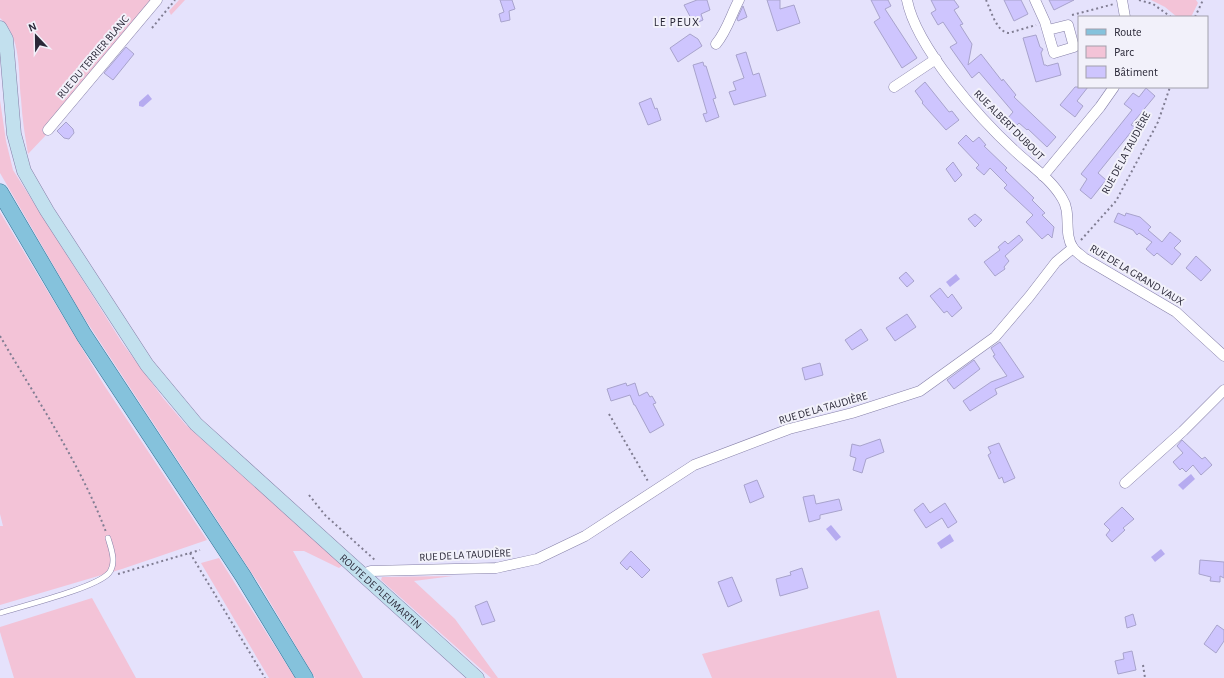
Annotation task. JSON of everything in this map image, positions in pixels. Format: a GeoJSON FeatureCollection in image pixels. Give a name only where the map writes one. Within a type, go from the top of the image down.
{"type":"FeatureCollection","features":[{"type":"Feature","properties":{"kind":"main road"},"geometry":{"type":"LineString","coordinates":[[0,28],[6,39],[8,67]]}},
{"type":"Feature","properties":{"kind":"main road"},"geometry":{"type":"LineString","coordinates":[[0,44],[8,67]]}},
{"type":"Feature","properties":{"kind":"main road","name":"ROUTE DE PLEUMARTIN"},"geometry":{"type":"LineString","coordinates":[[8,67],[14,134],[20,162],[29,181],[134,348],[165,389],[196,424],[477,678]]}},
{"type":"Feature","properties":{"kind":"main road"},"geometry":{"type":"LineString","coordinates":[[0,192],[84,335],[243,576],[305,678]]}},
{"type":"Feature","properties":{"kind":"street","name":"RUE DU TERRIER BLANC"},"geometry":{"type":"LineString","coordinates":[[48,130],[157,0]]}},
{"type":"Feature","properties":{"kind":"street"},"geometry":{"type":"LineString","coordinates":[[716,44],[725,34],[732,11],[739,0]]}},
{"type":"Feature","properties":{"kind":"street","name":"RUE ALBERT DUBOUT"},"geometry":{"type":"LineString","coordinates":[[907,0],[909,11],[918,30],[936,59],[966,99],[988,124],[1043,176],[1063,199],[1068,216],[1069,237],[1073,248]]}},
{"type":"Feature","properties":{"kind":"street"},"geometry":{"type":"LineString","coordinates":[[1034,0],[1048,30]]}},
{"type":"Feature","properties":{"kind":"street"},"geometry":{"type":"LineString","coordinates":[[1122,0],[1125,16]]}},
{"type":"Feature","properties":{"kind":"street"},"geometry":{"type":"LineString","coordinates":[[894,87],[936,59]]}},
{"type":"Feature","properties":{"kind":"street"},"geometry":{"type":"LineString","coordinates":[[1043,176],[1100,107],[1113,88]]}},
{"type":"Feature","properties":{"kind":"street","name":"RUE DE LA GRAND VAUX"},"geometry":{"type":"LineString","coordinates":[[1073,248],[1084,258],[1176,312],[1224,356]]}},
{"type":"Feature","properties":{"kind":"street","name":"RUE DE LA TAUDIÈRE"},"geometry":{"type":"LineString","coordinates":[[363,574],[372,571],[496,568],[523,564],[568,545],[694,465],[740,446],[789,429],[852,413],[920,391],[938,380],[995,337],[1056,262],[1073,248]]}},
{"type":"Feature","properties":{"kind":"street"},"geometry":{"type":"LineString","coordinates":[[1125,483],[1183,431],[1224,390]]}},
{"type":"Feature","properties":{"kind":"lane"},"geometry":{"type":"LineString","coordinates":[[0,613],[88,585],[109,572],[113,559],[108,538]]}},
{"type":"Feature","properties":{"kind":"path"},"geometry":{"type":"LineString","coordinates":[[152,28],[175,0]]}},
{"type":"Feature","properties":{"kind":"path"},"geometry":{"type":"LineString","coordinates":[[1139,0],[1153,4],[1170,16]]}},
{"type":"Feature","properties":{"kind":"path"},"geometry":{"type":"LineString","coordinates":[[1195,16],[1203,0]]}},
{"type":"Feature","properties":{"kind":"path","name":"RUE DE LA TAUDIÈRE"},"geometry":{"type":"LineString","coordinates":[[1073,248],[1116,201],[1158,122],[1170,88]]}},
{"type":"Feature","properties":{"kind":"path"},"geometry":{"type":"LineString","coordinates":[[0,336],[75,464],[90,494],[108,538]]}},
{"type":"Feature","properties":{"kind":"path"},"geometry":{"type":"LineString","coordinates":[[609,414],[653,491]]}},
{"type":"Feature","properties":{"kind":"path"},"geometry":{"type":"LineString","coordinates":[[309,495],[324,515],[344,534],[371,555],[384,571]]}},
{"type":"Feature","properties":{"kind":"path"},"geometry":{"type":"LineString","coordinates":[[109,572],[123,574],[200,550]]}},
{"type":"Feature","properties":{"kind":"path"},"geometry":{"type":"LineString","coordinates":[[190,553],[265,678]]}},
{"type":"Feature","properties":{"kind":"path"},"geometry":{"type":"LineString","coordinates":[[1143,665],[1145,678]]}},
{"type":"Feature","properties":{"kind":"green space"},"geometry":{"type":"Polygon","coordinates":[[[0,0],[151,0],[42,130],[46,135],[28,154],[22,113],[16,45],[7,26],[0,18],[0,0]]]}},
{"type":"Feature","properties":{"kind":"green space"},"geometry":{"type":"Polygon","coordinates":[[[179,0],[185,0],[171,15],[169,11],[179,0]]]}},
{"type":"Feature","properties":{"kind":"green space"},"geometry":{"type":"Polygon","coordinates":[[[1151,0],[1196,0],[1198,3],[1192,16],[1176,16],[1165,7],[1151,0]]]}},
{"type":"Feature","properties":{"kind":"green space"},"geometry":{"type":"Polygon","coordinates":[[[0,100],[6,141],[13,170],[123,344],[163,398],[186,425],[343,565],[339,568],[304,551],[293,551],[363,678],[315,678],[261,587],[81,313],[0,173],[0,100]]]}},
{"type":"Feature","properties":{"kind":"green space"},"geometry":{"type":"Polygon","coordinates":[[[0,212],[104,385],[207,540],[122,569],[0,605],[0,526],[3,526],[0,514],[0,212]]]}},
{"type":"Feature","properties":{"kind":"green space"},"geometry":{"type":"Polygon","coordinates":[[[219,558],[295,678],[269,678],[201,563],[219,558]]]}},
{"type":"Feature","properties":{"kind":"green space"},"geometry":{"type":"Polygon","coordinates":[[[453,576],[414,581],[455,619],[498,678],[491,678],[381,580],[382,577],[453,576]]]}},
{"type":"Feature","properties":{"kind":"green space"},"geometry":{"type":"Polygon","coordinates":[[[92,598],[136,678],[14,678],[0,632],[0,627],[92,598]]]}},
{"type":"Feature","properties":{"kind":"green space"},"geometry":{"type":"Polygon","coordinates":[[[879,610],[897,678],[712,678],[702,654],[879,610]]]}},
{"type":"Feature","properties":{"kind":"shaded area"},"geometry":{"type":"Polygon","coordinates":[[[148,94],[152,99],[143,107],[139,106],[139,102],[148,94]]]}},
{"type":"Feature","properties":{"kind":"shaded area"},"geometry":{"type":"Polygon","coordinates":[[[956,274],[960,279],[950,287],[946,282],[956,274]]]}},
{"type":"Feature","properties":{"kind":"shaded area"},"geometry":{"type":"Polygon","coordinates":[[[1191,474],[1195,479],[1183,490],[1178,485],[1191,474]]]}},
{"type":"Feature","properties":{"kind":"shaded area"},"geometry":{"type":"Polygon","coordinates":[[[831,525],[841,537],[836,541],[826,529],[831,525]]]}},
{"type":"Feature","properties":{"kind":"shaded area"},"geometry":{"type":"Polygon","coordinates":[[[950,534],[954,541],[941,549],[937,543],[950,534]]]}},
{"type":"Feature","properties":{"kind":"shaded area"},"geometry":{"type":"Polygon","coordinates":[[[1161,549],[1165,554],[1155,562],[1151,557],[1161,549]]]}},
{"type":"Feature","properties":{"kind":"building"},"geometry":{"type":"Polygon","coordinates":[[[500,0],[512,0],[515,9],[509,11],[510,20],[501,22],[499,14],[504,12],[500,0]]]}},
{"type":"Feature","properties":{"kind":"building"},"geometry":{"type":"Polygon","coordinates":[[[697,0],[707,0],[710,10],[701,14],[703,20],[694,24],[684,5],[697,0]]]}},
{"type":"Feature","properties":{"kind":"building"},"geometry":{"type":"Polygon","coordinates":[[[767,0],[780,0],[780,9],[794,5],[800,23],[777,31],[767,0]]]}},
{"type":"Feature","properties":{"kind":"building"},"geometry":{"type":"Polygon","coordinates":[[[871,0],[888,0],[891,6],[885,9],[917,58],[902,68],[874,22],[880,18],[871,0]]]}},
{"type":"Feature","properties":{"kind":"building"},"geometry":{"type":"Polygon","coordinates":[[[931,0],[954,0],[959,7],[954,10],[963,24],[960,25],[972,44],[968,65],[981,54],[1002,81],[1003,79],[1016,95],[1014,97],[1056,137],[1047,147],[1028,129],[1027,130],[1019,123],[1015,127],[1007,119],[1013,112],[979,72],[972,78],[950,47],[957,43],[943,22],[938,25],[931,13],[936,10],[931,0]]]}},
{"type":"Feature","properties":{"kind":"building"},"geometry":{"type":"Polygon","coordinates":[[[1004,0],[1021,0],[1028,14],[1014,21],[1004,0]]]}},
{"type":"Feature","properties":{"kind":"building"},"geometry":{"type":"Polygon","coordinates":[[[1049,0],[1074,0],[1054,10],[1049,0]]]}},
{"type":"Feature","properties":{"kind":"building"},"geometry":{"type":"Polygon","coordinates":[[[743,6],[747,17],[738,21],[737,19],[743,6]]]}},
{"type":"Feature","properties":{"kind":"building"},"geometry":{"type":"Polygon","coordinates":[[[690,34],[698,39],[702,46],[678,62],[670,48],[690,34]]]}},
{"type":"Feature","properties":{"kind":"building"},"geometry":{"type":"Polygon","coordinates":[[[1036,35],[1040,47],[1043,49],[1041,53],[1044,65],[1047,66],[1058,63],[1061,75],[1036,82],[1023,38],[1036,35]]]}},
{"type":"Feature","properties":{"kind":"building"},"geometry":{"type":"Polygon","coordinates":[[[126,47],[134,54],[113,80],[104,73],[126,47]]]}},
{"type":"Feature","properties":{"kind":"building"},"geometry":{"type":"Polygon","coordinates":[[[746,52],[753,75],[759,73],[766,96],[734,105],[729,92],[736,90],[733,82],[744,78],[736,55],[746,52]]]}},
{"type":"Feature","properties":{"kind":"building"},"geometry":{"type":"Polygon","coordinates":[[[703,62],[704,66],[706,66],[716,98],[713,99],[719,117],[706,122],[703,114],[707,113],[693,65],[703,62]]]}},
{"type":"Feature","properties":{"kind":"building"},"geometry":{"type":"Polygon","coordinates":[[[925,82],[949,112],[952,111],[959,120],[946,130],[922,103],[923,102],[915,91],[925,82]]]}},
{"type":"Feature","properties":{"kind":"building"},"geometry":{"type":"Polygon","coordinates":[[[1075,87],[1087,88],[1077,101],[1083,106],[1075,117],[1060,105],[1075,87]]]}},
{"type":"Feature","properties":{"kind":"building"},"geometry":{"type":"Polygon","coordinates":[[[1146,88],[1155,96],[1131,125],[1135,127],[1098,173],[1106,180],[1091,199],[1080,190],[1087,179],[1081,174],[1132,110],[1124,104],[1133,93],[1139,97],[1146,88]]]}},
{"type":"Feature","properties":{"kind":"building"},"geometry":{"type":"Polygon","coordinates":[[[651,98],[655,109],[657,108],[661,120],[648,125],[639,103],[651,98]]]}},
{"type":"Feature","properties":{"kind":"building"},"geometry":{"type":"Polygon","coordinates":[[[66,122],[73,129],[74,133],[69,139],[64,138],[57,131],[66,122]]]}},
{"type":"Feature","properties":{"kind":"building"},"geometry":{"type":"Polygon","coordinates":[[[966,135],[973,142],[979,137],[986,145],[984,146],[1007,168],[1005,170],[1034,198],[1032,200],[1045,213],[1042,215],[1054,227],[1052,238],[1048,234],[1042,239],[1026,222],[1033,215],[1004,188],[1007,185],[990,168],[984,175],[976,168],[979,165],[958,143],[966,135]]]}},
{"type":"Feature","properties":{"kind":"building"},"geometry":{"type":"Polygon","coordinates":[[[953,162],[962,175],[955,182],[946,169],[953,162]]]}},
{"type":"Feature","properties":{"kind":"building"},"geometry":{"type":"Polygon","coordinates":[[[1118,213],[1125,216],[1126,213],[1140,217],[1151,227],[1148,230],[1162,242],[1170,232],[1181,241],[1174,248],[1181,254],[1172,265],[1157,253],[1154,256],[1146,249],[1152,242],[1139,233],[1137,235],[1133,230],[1114,222],[1118,213]]]}},
{"type":"Feature","properties":{"kind":"building"},"geometry":{"type":"Polygon","coordinates":[[[975,214],[982,220],[975,227],[968,219],[975,214]]]}},
{"type":"Feature","properties":{"kind":"building"},"geometry":{"type":"Polygon","coordinates":[[[1019,235],[1023,240],[1005,256],[1009,261],[1004,267],[1005,269],[995,276],[984,262],[1000,250],[998,247],[1005,241],[1008,244],[1019,235]]]}},
{"type":"Feature","properties":{"kind":"building"},"geometry":{"type":"Polygon","coordinates":[[[1196,256],[1211,270],[1201,281],[1186,268],[1196,256]]]}},
{"type":"Feature","properties":{"kind":"building"},"geometry":{"type":"Polygon","coordinates":[[[906,272],[914,281],[907,287],[899,278],[906,272]]]}},
{"type":"Feature","properties":{"kind":"building"},"geometry":{"type":"Polygon","coordinates":[[[940,288],[948,298],[952,294],[962,308],[952,317],[947,311],[944,313],[930,296],[940,288]]]}},
{"type":"Feature","properties":{"kind":"building"},"geometry":{"type":"Polygon","coordinates":[[[907,314],[916,327],[895,341],[886,328],[907,314]]]}},
{"type":"Feature","properties":{"kind":"building"},"geometry":{"type":"Polygon","coordinates":[[[861,329],[868,340],[852,350],[845,340],[861,329]]]}},
{"type":"Feature","properties":{"kind":"building"},"geometry":{"type":"Polygon","coordinates":[[[1000,342],[1024,377],[995,389],[997,394],[970,411],[963,401],[991,382],[1007,376],[993,356],[995,355],[991,348],[1000,342]]]}},
{"type":"Feature","properties":{"kind":"building"},"geometry":{"type":"Polygon","coordinates":[[[974,360],[980,369],[954,389],[947,380],[974,360]]]}},
{"type":"Feature","properties":{"kind":"building"},"geometry":{"type":"Polygon","coordinates":[[[820,363],[823,375],[805,380],[802,368],[820,363]]]}},
{"type":"Feature","properties":{"kind":"building"},"geometry":{"type":"Polygon","coordinates":[[[626,383],[627,386],[635,383],[639,396],[647,392],[650,397],[652,396],[656,403],[653,404],[664,425],[650,433],[630,395],[611,401],[607,389],[626,383]]]}},
{"type":"Feature","properties":{"kind":"building"},"geometry":{"type":"Polygon","coordinates":[[[880,439],[884,452],[866,459],[862,473],[853,470],[856,458],[850,456],[852,444],[860,446],[880,439]]]}},
{"type":"Feature","properties":{"kind":"building"},"geometry":{"type":"Polygon","coordinates":[[[1182,440],[1202,459],[1205,457],[1212,465],[1201,475],[1193,465],[1186,472],[1182,468],[1180,470],[1173,462],[1183,453],[1177,446],[1182,440]]]}},
{"type":"Feature","properties":{"kind":"building"},"geometry":{"type":"Polygon","coordinates":[[[999,443],[1015,478],[1004,483],[1002,477],[999,479],[988,455],[991,453],[988,447],[999,443]]]}},
{"type":"Feature","properties":{"kind":"building"},"geometry":{"type":"Polygon","coordinates":[[[757,480],[764,497],[750,503],[744,485],[757,480]]]}},
{"type":"Feature","properties":{"kind":"building"},"geometry":{"type":"Polygon","coordinates":[[[814,495],[816,504],[839,499],[842,510],[820,515],[820,519],[809,522],[803,497],[814,495]]]}},
{"type":"Feature","properties":{"kind":"building"},"geometry":{"type":"Polygon","coordinates":[[[923,503],[930,513],[945,503],[957,522],[948,528],[942,518],[926,528],[914,510],[923,503]]]}},
{"type":"Feature","properties":{"kind":"building"},"geometry":{"type":"Polygon","coordinates":[[[1122,507],[1134,519],[1123,528],[1125,530],[1112,542],[1106,535],[1110,530],[1104,524],[1122,507]]]}},
{"type":"Feature","properties":{"kind":"building"},"geometry":{"type":"Polygon","coordinates":[[[631,551],[650,570],[642,578],[630,566],[627,570],[620,563],[631,551]]]}},
{"type":"Feature","properties":{"kind":"building"},"geometry":{"type":"Polygon","coordinates":[[[1200,560],[1224,562],[1224,578],[1220,576],[1220,582],[1210,581],[1211,577],[1199,574],[1200,560]]]}},
{"type":"Feature","properties":{"kind":"building"},"geometry":{"type":"Polygon","coordinates":[[[802,568],[808,588],[780,596],[776,579],[791,575],[790,572],[802,568]]]}},
{"type":"Feature","properties":{"kind":"building"},"geometry":{"type":"Polygon","coordinates":[[[732,577],[742,601],[728,607],[718,582],[732,577]]]}},
{"type":"Feature","properties":{"kind":"building"},"geometry":{"type":"Polygon","coordinates":[[[487,601],[495,621],[482,625],[475,606],[487,601]]]}},
{"type":"Feature","properties":{"kind":"building"},"geometry":{"type":"Polygon","coordinates":[[[1133,614],[1136,625],[1127,628],[1125,617],[1133,614]]]}},
{"type":"Feature","properties":{"kind":"building"},"geometry":{"type":"Polygon","coordinates":[[[1217,625],[1224,630],[1224,641],[1216,653],[1204,644],[1217,625]]]}},
{"type":"Feature","properties":{"kind":"building"},"geometry":{"type":"Polygon","coordinates":[[[1132,651],[1136,670],[1118,674],[1115,661],[1124,659],[1123,653],[1132,651]]]}},
{"type":"Feature","properties":{"kind":"district","name":"LE PEUX"},"geometry":{"type":"Point","coordinates":[677,22]}}]}
